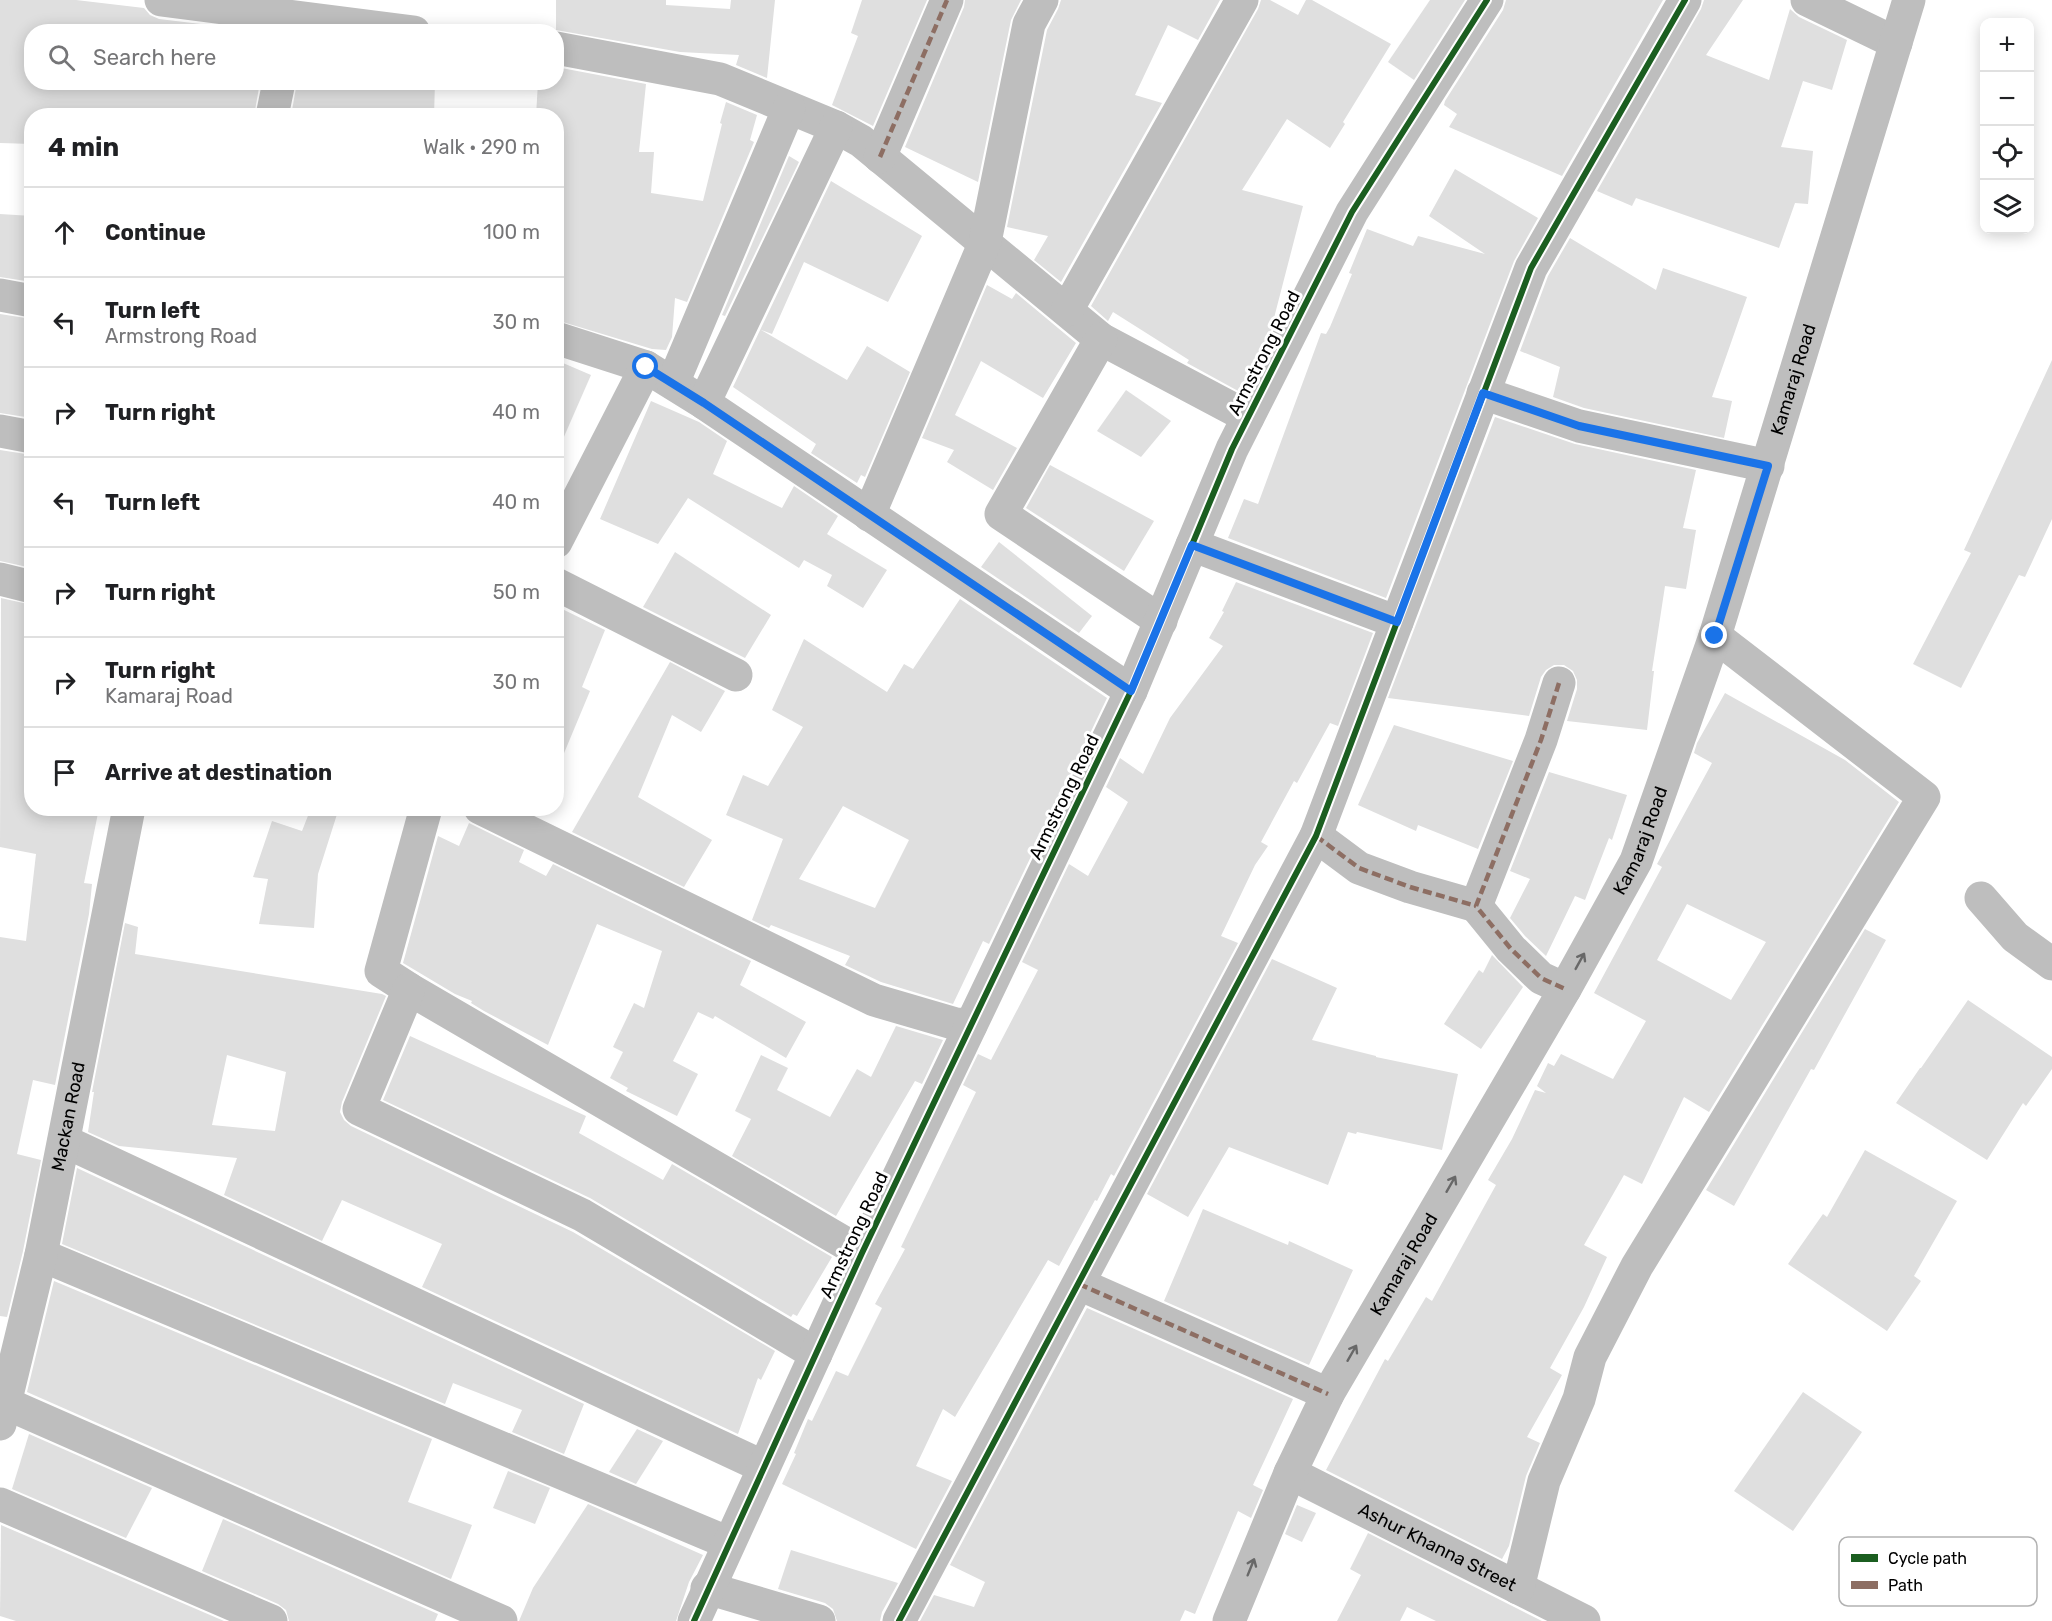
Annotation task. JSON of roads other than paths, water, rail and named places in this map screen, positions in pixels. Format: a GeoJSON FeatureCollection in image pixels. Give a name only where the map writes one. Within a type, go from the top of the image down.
{"type":"FeatureCollection","features":[{"type":"Feature","properties":{"kind":"street"},"geometry":{"type":"LineString","coordinates":[[161,0],[353,24]]}},
{"type":"Feature","properties":{"kind":"street"},"geometry":{"type":"LineString","coordinates":[[880,157],[947,0]]}},
{"type":"Feature","properties":{"kind":"street"},"geometry":{"type":"LineString","coordinates":[[869,515],[985,242],[1029,24],[1042,0]]}},
{"type":"Feature","properties":{"kind":"street"},"geometry":{"type":"LineString","coordinates":[[1067,310],[1242,0]]}},
{"type":"Feature","properties":{"kind":"street","name":"Armstrong Road"},"geometry":{"type":"LineString","coordinates":[[694,1621],[707,1588],[862,1253],[1131,691],[1232,448],[1352,212],[1487,0]]}},
{"type":"Feature","properties":{"kind":"street"},"geometry":{"type":"LineString","coordinates":[[899,1621],[1316,836],[1531,268],[1685,0]]}},
{"type":"Feature","properties":{"kind":"street"},"geometry":{"type":"LineString","coordinates":[[1807,0],[1896,43]]}},
{"type":"Feature","properties":{"kind":"street","name":"Kamaraj Road"},"geometry":{"type":"LineString","coordinates":[[1229,1621],[1290,1473],[1328,1394],[1565,989],[1636,861],[1715,636],[1909,0]]}},
{"type":"Feature","properties":{"kind":"street"},"geometry":{"type":"LineString","coordinates":[[564,49],[720,79],[836,127],[861,141],[1101,339],[1248,417]]}},
{"type":"Feature","properties":{"kind":"street"},"geometry":{"type":"LineString","coordinates":[[274,108],[277,90]]}},
{"type":"Feature","properties":{"kind":"street"},"geometry":{"type":"LineString","coordinates":[[564,529],[659,375],[789,108]]}},
{"type":"Feature","properties":{"kind":"street"},"geometry":{"type":"LineString","coordinates":[[704,403],[836,127]]}},
{"type":"Feature","properties":{"kind":"street"},"geometry":{"type":"LineString","coordinates":[[0,295],[24,300]]}},
{"type":"Feature","properties":{"kind":"street"},"geometry":{"type":"LineString","coordinates":[[1101,339],[1001,514],[1161,621]]}},
{"type":"Feature","properties":{"kind":"street"},"geometry":{"type":"LineString","coordinates":[[564,341],[659,375],[1131,691]]}},
{"type":"Feature","properties":{"kind":"street"},"geometry":{"type":"LineString","coordinates":[[1483,393],[1579,426],[1768,466]]}},
{"type":"Feature","properties":{"kind":"street"},"geometry":{"type":"LineString","coordinates":[[0,431],[24,436]]}},
{"type":"Feature","properties":{"kind":"street"},"geometry":{"type":"LineString","coordinates":[[1192,545],[1397,622]]}},
{"type":"Feature","properties":{"kind":"street"},"geometry":{"type":"LineString","coordinates":[[0,579],[24,585]]}},
{"type":"Feature","properties":{"kind":"street"},"geometry":{"type":"LineString","coordinates":[[564,588],[736,675]]}},
{"type":"Feature","properties":{"kind":"street"},"geometry":{"type":"LineString","coordinates":[[1518,1588],[1544,1481],[1579,1399],[1590,1357],[1637,1266],[1924,797],[1715,636]]}},
{"type":"Feature","properties":{"kind":"street"},"geometry":{"type":"LineString","coordinates":[[1476,906],[1541,740],[1559,683]]}},
{"type":"Feature","properties":{"kind":"street","name":"Mackan Road"},"geometry":{"type":"LineString","coordinates":[[2,1414],[41,1255],[127,816]]}},
{"type":"Feature","properties":{"kind":"street"},"geometry":{"type":"LineString","coordinates":[[424,816],[381,971],[862,1253]]}},
{"type":"Feature","properties":{"kind":"street"},"geometry":{"type":"LineString","coordinates":[[496,816],[874,1000],[956,1024],[971,1025]]}},
{"type":"Feature","properties":{"kind":"street"},"geometry":{"type":"LineString","coordinates":[[1316,836],[1359,868],[1410,887],[1476,906],[1511,949],[1541,978],[1565,989]]}},
{"type":"Feature","properties":{"kind":"street"},"geometry":{"type":"LineString","coordinates":[[1981,898],[2015,937],[2052,964]]}},
{"type":"Feature","properties":{"kind":"street"},"geometry":{"type":"LineString","coordinates":[[409,989],[358,1109],[582,1215],[816,1354]]}},
{"type":"Feature","properties":{"kind":"street"},"geometry":{"type":"LineString","coordinates":[[64,1141],[764,1467]]}},
{"type":"Feature","properties":{"kind":"street"},"geometry":{"type":"LineString","coordinates":[[41,1255],[729,1543]]}},
{"type":"Feature","properties":{"kind":"street"},"geometry":{"type":"LineString","coordinates":[[1078,1284],[1328,1394]]}},
{"type":"Feature","properties":{"kind":"street"},"geometry":{"type":"LineString","coordinates":[[2,1414],[501,1621]]}},
{"type":"Feature","properties":{"kind":"street","name":"Ashur Khanna Street"},"geometry":{"type":"LineString","coordinates":[[1290,1473],[1584,1621]]}},
{"type":"Feature","properties":{"kind":"street"},"geometry":{"type":"LineString","coordinates":[[0,1504],[270,1621]]}},
{"type":"Feature","properties":{"kind":"street"},"geometry":{"type":"LineString","coordinates":[[707,1588],[819,1621]]}}]}
